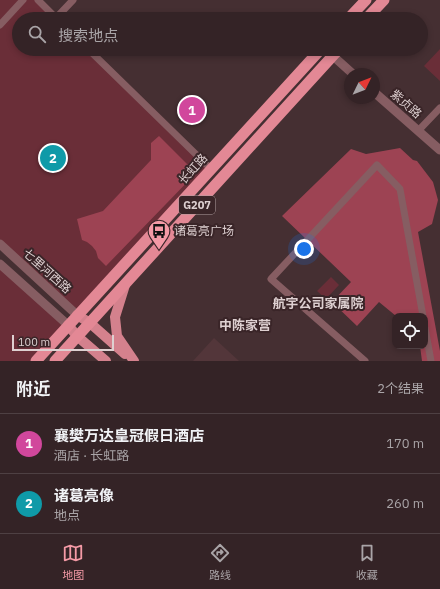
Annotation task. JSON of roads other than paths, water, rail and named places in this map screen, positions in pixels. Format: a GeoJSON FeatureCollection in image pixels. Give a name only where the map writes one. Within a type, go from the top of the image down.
{"type":"FeatureCollection","features":[{"type":"Feature","properties":{"kind":"highway"},"geometry":{"type":"LineString","coordinates":[[355,12],[366,0]]}},
{"type":"Feature","properties":{"kind":"highway"},"geometry":{"type":"LineString","coordinates":[[373,12],[384,0]]}},
{"type":"Feature","properties":{"kind":"highway","name":"长虹路"},"geometry":{"type":"LineString","coordinates":[[36,361],[315,56]]}},
{"type":"Feature","properties":{"kind":"highway","name":"G207"},"geometry":{"type":"LineString","coordinates":[[55,361],[332,56]]}},
{"type":"Feature","properties":{"kind":"main road"},"geometry":{"type":"LineString","coordinates":[[124,285],[115,317],[117,336],[133,361]]}},
{"type":"Feature","properties":{"kind":"main road"},"geometry":{"type":"LineString","coordinates":[[77,315],[90,323],[133,361]]}},
{"type":"Feature","properties":{"kind":"main road"},"geometry":{"type":"LineString","coordinates":[[68,325],[77,336],[106,361]]}},
{"type":"Feature","properties":{"kind":"street"},"geometry":{"type":"LineString","coordinates":[[0,25],[22,0]]}},
{"type":"Feature","properties":{"kind":"street"},"geometry":{"type":"LineString","coordinates":[[38,0],[51,12]]}},
{"type":"Feature","properties":{"kind":"street"},"geometry":{"type":"LineString","coordinates":[[62,12],[73,0]]}},
{"type":"Feature","properties":{"kind":"street"},"geometry":{"type":"LineString","coordinates":[[95,56],[211,169]]}},
{"type":"Feature","properties":{"kind":"street"},"geometry":{"type":"LineString","coordinates":[[339,56],[348,68]]}},
{"type":"Feature","properties":{"kind":"street","name":"紫贞路"},"geometry":{"type":"LineString","coordinates":[[380,97],[440,150]]}},
{"type":"Feature","properties":{"kind":"street"},"geometry":{"type":"LineString","coordinates":[[418,131],[440,108]]}},
{"type":"Feature","properties":{"kind":"street"},"geometry":{"type":"LineString","coordinates":[[365,361],[272,279],[377,165],[400,188],[422,313]]}},
{"type":"Feature","properties":{"kind":"street","name":"七里河西路"},"geometry":{"type":"LineString","coordinates":[[0,244],[77,315]]}},
{"type":"Feature","properties":{"kind":"street"},"geometry":{"type":"LineString","coordinates":[[0,264],[68,325]]}},
{"type":"Feature","properties":{"kind":"street"},"geometry":{"type":"LineString","coordinates":[[428,344],[431,361]]}},
{"type":"Feature","properties":{"kind":"place","name":"襄樊万达皇冠假日酒店"},"geometry":{"type":"Point","coordinates":[192,110]}},
{"type":"Feature","properties":{"kind":"place","name":"诸葛亮像"},"geometry":{"type":"Point","coordinates":[53,158]}},
{"type":"Feature","properties":{"kind":"place","name":"诸葛亮广场"},"geometry":{"type":"Point","coordinates":[159,250]}},
{"type":"Feature","properties":{"kind":"district","name":"航宇公司家属院"},"geometry":{"type":"Point","coordinates":[318,303]}},
{"type":"Feature","properties":{"kind":"district","name":"中陈家营"},"geometry":{"type":"Point","coordinates":[245,325]}}]}
